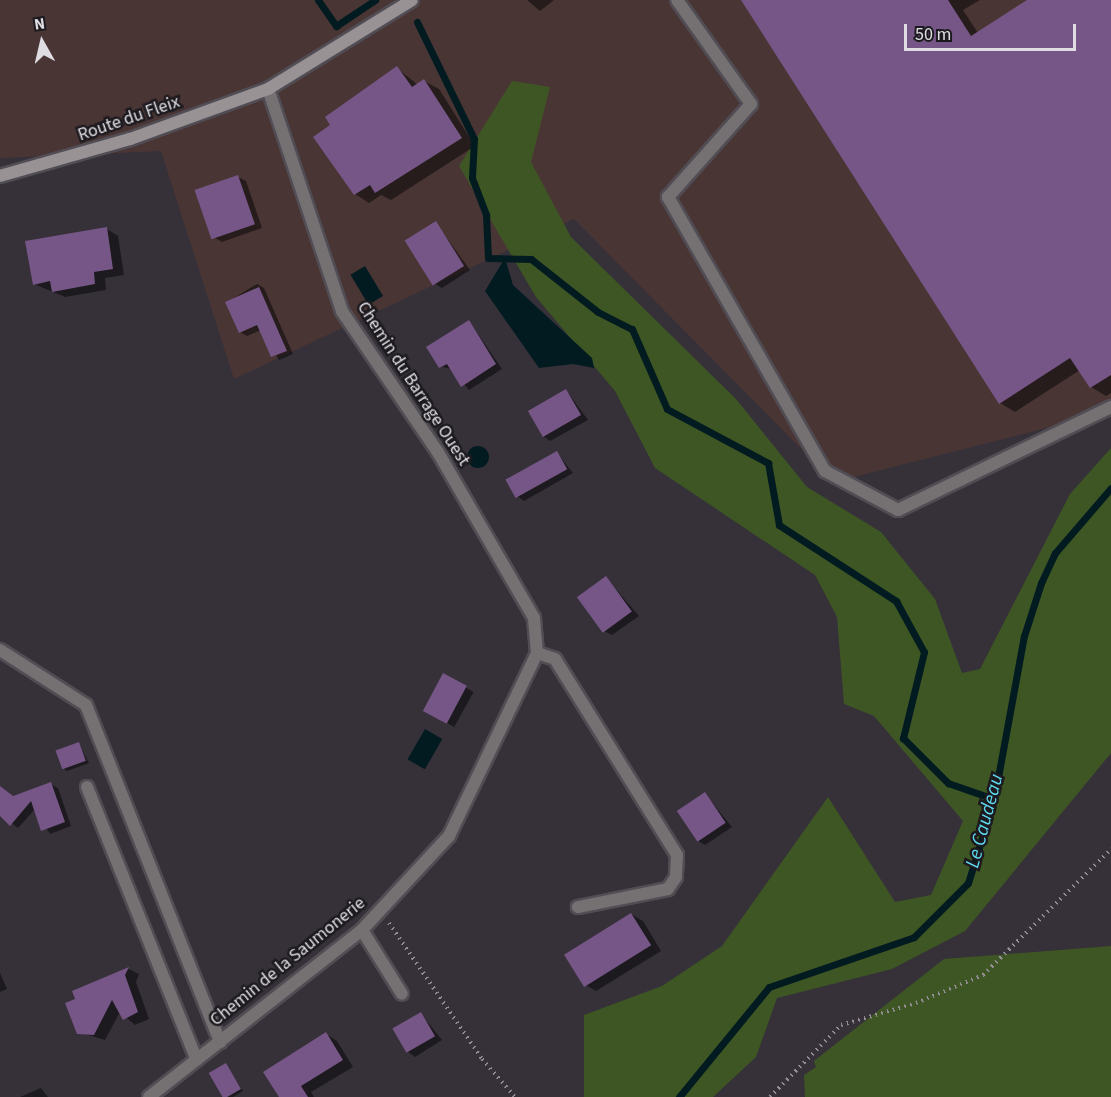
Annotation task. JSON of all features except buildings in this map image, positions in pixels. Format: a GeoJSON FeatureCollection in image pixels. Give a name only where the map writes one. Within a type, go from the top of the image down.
{"type":"FeatureCollection","features":[{"type":"Feature","properties":{"kind":"main road","name":"Route du Fleix"},"geometry":{"type":"LineString","coordinates":[[0,176],[130,139],[268,89],[412,0]]}},
{"type":"Feature","properties":{"kind":"street"},"geometry":{"type":"LineString","coordinates":[[676,0],[751,104],[668,197],[825,471],[898,510],[1111,407]]}},
{"type":"Feature","properties":{"kind":"street","name":"Chemin du Barrage Ouest"},"geometry":{"type":"LineString","coordinates":[[268,89],[342,311],[436,451],[534,618],[537,653]]}},
{"type":"Feature","properties":{"kind":"street"},"geometry":{"type":"LineString","coordinates":[[0,650],[86,705],[220,1042]]}},
{"type":"Feature","properties":{"kind":"street"},"geometry":{"type":"LineString","coordinates":[[537,653],[555,659],[677,855],[676,877],[668,889],[578,907]]}},
{"type":"Feature","properties":{"kind":"street","name":"Chemin de la Saumonerie"},"geometry":{"type":"LineString","coordinates":[[149,1097],[362,930],[449,836],[537,653]]}},
{"type":"Feature","properties":{"kind":"street"},"geometry":{"type":"LineString","coordinates":[[87,787],[197,1060]]}},
{"type":"Feature","properties":{"kind":"street"},"geometry":{"type":"LineString","coordinates":[[362,930],[402,994]]}},
{"type":"Feature","properties":{"kind":"path"},"geometry":{"type":"LineString","coordinates":[[770,1097],[841,1024],[916,1004],[983,975],[1111,849]]}},
{"type":"Feature","properties":{"kind":"path"},"geometry":{"type":"LineString","coordinates":[[379,911],[482,1059],[515,1097]]}},
{"type":"Feature","properties":{"kind":"shaded area"},"geometry":{"type":"Polygon","coordinates":[[[0,0],[1111,0],[1111,400],[1066,423],[834,482],[574,219],[234,379],[161,151],[0,158],[0,0]]]}},
{"type":"Feature","properties":{"kind":"green space"},"geometry":{"type":"Polygon","coordinates":[[[512,81],[550,87],[531,162],[571,237],[736,399],[807,487],[881,532],[935,599],[962,673],[980,669],[1070,494],[1111,448],[1111,753],[965,931],[892,969],[777,998],[756,1057],[713,1097],[584,1097],[584,1015],[662,986],[722,946],[828,797],[895,902],[931,895],[963,821],[874,716],[844,704],[837,617],[815,575],[655,468],[615,391],[536,297],[459,166],[512,81]]]}},
{"type":"Feature","properties":{"kind":"green space"},"geometry":{"type":"Polygon","coordinates":[[[1111,946],[1111,1097],[805,1097],[804,1075],[816,1067],[814,1061],[944,959],[1111,946]]]}},
{"type":"Feature","properties":{"kind":"water"},"geometry":{"type":"Polygon","coordinates":[[[505,258],[513,285],[592,358],[594,368],[573,364],[539,368],[485,291],[505,258]]]}},
{"type":"Feature","properties":{"kind":"water"},"geometry":{"type":"Polygon","coordinates":[[[365,266],[383,296],[368,305],[350,275],[365,266]]]}},
{"type":"Feature","properties":{"kind":"water"},"geometry":{"type":"Polygon","coordinates":[[[478,446],[488,453],[489,457],[482,467],[478,468],[468,461],[467,457],[474,447],[478,446]]]}},
{"type":"Feature","properties":{"kind":"water"},"geometry":{"type":"Polygon","coordinates":[[[425,729],[442,739],[425,769],[408,759],[425,729]]]}},
{"type":"Feature","properties":{"kind":"waterway"},"geometry":{"type":"LineString","coordinates":[[318,0],[336,26],[375,0]]}},
{"type":"Feature","properties":{"kind":"waterway"},"geometry":{"type":"LineString","coordinates":[[417,22],[474,139],[472,178],[486,215],[488,258],[531,259],[598,312],[632,329],[667,409],[768,463],[779,525],[896,601],[924,652],[903,738],[948,783],[994,799]]}},
{"type":"Feature","properties":{"kind":"waterway","name":"Le Caudeau"},"geometry":{"type":"LineString","coordinates":[[679,1097],[769,987],[914,937],[968,883],[994,799],[1024,636],[1041,583],[1055,553],[1111,488]]}}]}
